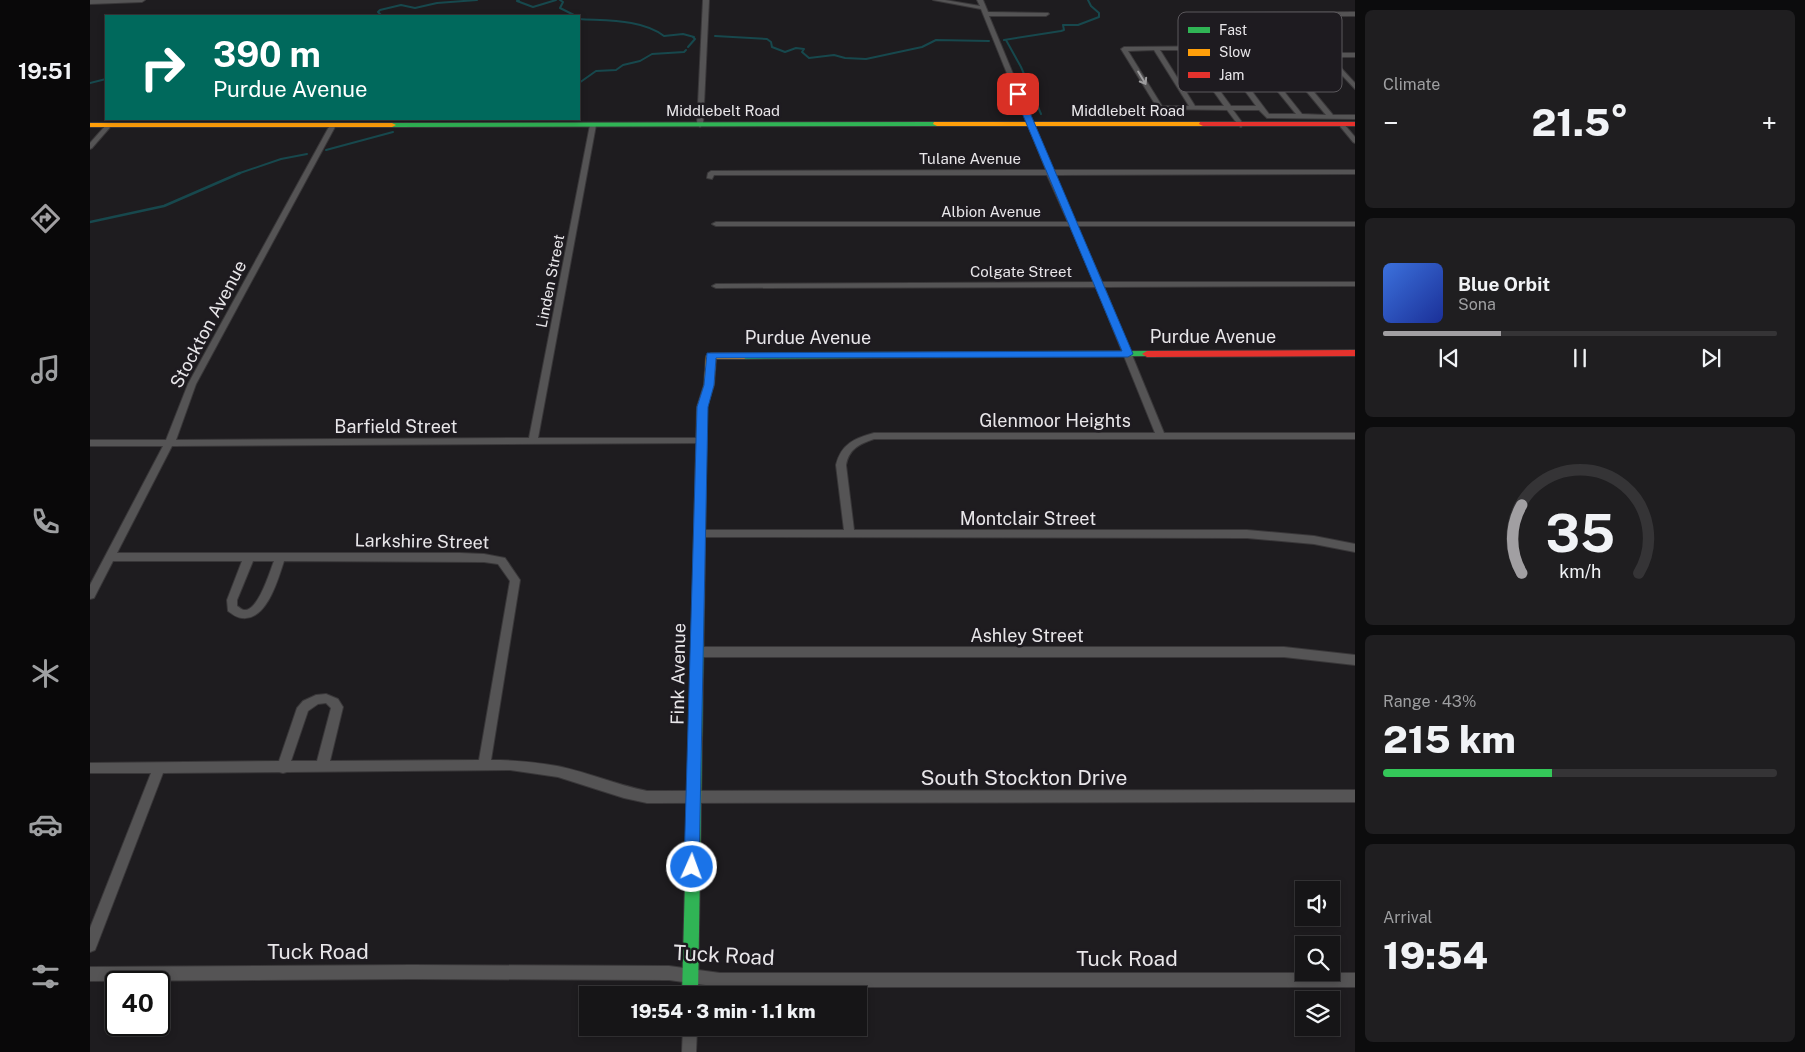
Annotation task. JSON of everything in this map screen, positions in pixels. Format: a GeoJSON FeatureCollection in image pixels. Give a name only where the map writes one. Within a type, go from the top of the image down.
{"type":"FeatureCollection","features":[{"type":"Feature","properties":{"kind":"street"},"geometry":{"type":"LineString","coordinates":[[90,2],[142,0]]}},
{"type":"Feature","properties":{"kind":"street"},"geometry":{"type":"LineString","coordinates":[[700,124],[706,0]]}},
{"type":"Feature","properties":{"kind":"street"},"geometry":{"type":"LineString","coordinates":[[936,0],[984,11],[1046,14]]}},
{"type":"Feature","properties":{"kind":"street"},"geometry":{"type":"LineString","coordinates":[[980,0],[1030,125],[1161,436]]}},
{"type":"Feature","properties":{"kind":"street"},"geometry":{"type":"LineString","coordinates":[[1342,14],[1355,14]]}},
{"type":"Feature","properties":{"kind":"street"},"geometry":{"type":"LineString","coordinates":[[1156,48],[1178,84]]}},
{"type":"Feature","properties":{"kind":"street"},"geometry":{"type":"LineString","coordinates":[[1178,49],[1124,49],[1160,108],[1260,108]]}},
{"type":"Feature","properties":{"kind":"street"},"geometry":{"type":"LineString","coordinates":[[1342,55],[1355,55]]}},
{"type":"Feature","properties":{"kind":"street"},"geometry":{"type":"LineString","coordinates":[[1342,71],[1355,86]]}},
{"type":"Feature","properties":{"kind":"street"},"geometry":{"type":"LineString","coordinates":[[1183,92],[1193,108]]}},
{"type":"Feature","properties":{"kind":"street"},"geometry":{"type":"LineString","coordinates":[[1217,92],[1240,124]]}},
{"type":"Feature","properties":{"kind":"street"},"geometry":{"type":"LineString","coordinates":[[1249,92],[1267,116],[1355,117]]}},
{"type":"Feature","properties":{"kind":"street"},"geometry":{"type":"LineString","coordinates":[[1280,92],[1300,117]]}},
{"type":"Feature","properties":{"kind":"street"},"geometry":{"type":"LineString","coordinates":[[1310,92],[1331,117]]}},
{"type":"Feature","properties":{"kind":"street","name":"Middlebelt Road"},"geometry":{"type":"LineString","coordinates":[[90,125],[296,122],[333,125],[1355,124]]}},
{"type":"Feature","properties":{"kind":"street"},"geometry":{"type":"LineString","coordinates":[[1341,124],[1355,141]]}},
{"type":"Feature","properties":{"kind":"street"},"geometry":{"type":"LineString","coordinates":[[90,148],[109,125]]}},
{"type":"Feature","properties":{"kind":"street","name":"Stockton Avenue"},"geometry":{"type":"LineString","coordinates":[[90,595],[170,442],[192,384],[333,125]]}},
{"type":"Feature","properties":{"kind":"street","name":"Linden Street"},"geometry":{"type":"LineString","coordinates":[[533,442],[593,125]]}},
{"type":"Feature","properties":{"kind":"street","name":"Tulane Avenue"},"geometry":{"type":"LineString","coordinates":[[710,178],[711,173],[1355,172]]}},
{"type":"Feature","properties":{"kind":"street","name":"Albion Avenue"},"geometry":{"type":"LineString","coordinates":[[716,224],[1355,224]]}},
{"type":"Feature","properties":{"kind":"street","name":"Colgate Street"},"geometry":{"type":"LineString","coordinates":[[716,286],[1355,284]]}},
{"type":"Feature","properties":{"kind":"street","name":"Purdue Avenue"},"geometry":{"type":"LineString","coordinates":[[711,356],[1355,354]]}},
{"type":"Feature","properties":{"kind":"street","name":"Fink Avenue"},"geometry":{"type":"LineString","coordinates":[[690,986],[702,407],[709,385],[711,356]]}},
{"type":"Feature","properties":{"kind":"street","name":"Glenmoor Heights"},"geometry":{"type":"LineString","coordinates":[[849,534],[843,453],[849,446],[874,436],[1355,436]]}},
{"type":"Feature","properties":{"kind":"street","name":"Barfield Street"},"geometry":{"type":"LineString","coordinates":[[90,443],[701,441]]}},
{"type":"Feature","properties":{"kind":"street","name":"Montclair Street"},"geometry":{"type":"LineString","coordinates":[[700,534],[1247,534],[1314,540],[1355,548]]}},
{"type":"Feature","properties":{"kind":"street","name":"Larkshire Street"},"geometry":{"type":"LineString","coordinates":[[110,557],[460,557],[501,561],[516,580],[484,765]]}},
{"type":"Feature","properties":{"kind":"street"},"geometry":{"type":"LineString","coordinates":[[249,557],[232,600],[232,608],[236,613],[245,614],[256,610],[263,602],[280,557]]}},
{"type":"Feature","properties":{"kind":"street","name":"Ashley Street"},"geometry":{"type":"LineString","coordinates":[[698,652],[1284,652],[1355,660]]}},
{"type":"Feature","properties":{"kind":"street"},"geometry":{"type":"LineString","coordinates":[[283,768],[303,708],[309,702],[323,698],[331,700],[337,707],[322,767]]}},
{"type":"Feature","properties":{"kind":"street","name":"South Stockton Drive"},"geometry":{"type":"LineString","coordinates":[[90,768],[484,765],[540,768],[624,792],[647,796],[1355,796]]}},
{"type":"Feature","properties":{"kind":"street"},"geometry":{"type":"LineString","coordinates":[[90,945],[159,768]]}},
{"type":"Feature","properties":{"kind":"street","name":"Tuck Road"},"geometry":{"type":"LineString","coordinates":[[90,974],[412,972],[669,974],[720,980],[1355,980]]}},
{"type":"Feature","properties":{"kind":"street"},"geometry":{"type":"LineString","coordinates":[[689,1052],[690,1036]]}},
{"type":"Feature","properties":{"kind":"waterway"},"geometry":{"type":"LineString","coordinates":[[381,15],[378,12],[380,10],[401,5],[415,8],[437,3],[477,0]]}},
{"type":"Feature","properties":{"kind":"waterway"},"geometry":{"type":"LineString","coordinates":[[519,0],[517,1],[533,7],[556,0]]}},
{"type":"Feature","properties":{"kind":"waterway"},"geometry":{"type":"LineString","coordinates":[[560,0],[563,2],[560,8],[574,15]]}},
{"type":"Feature","properties":{"kind":"waterway"},"geometry":{"type":"LineString","coordinates":[[1004,40],[1061,31],[1064,30],[1063,25],[1078,25],[1099,17],[1099,13],[1091,6],[1088,0]]}},
{"type":"Feature","properties":{"kind":"waterway"},"geometry":{"type":"LineString","coordinates":[[580,19],[623,22],[645,26],[664,36],[683,34],[694,37]]}},
{"type":"Feature","properties":{"kind":"waterway"},"geometry":{"type":"LineString","coordinates":[[715,36],[767,39],[771,42],[772,47],[785,52],[796,48],[804,49],[802,52],[809,58],[834,55],[845,58],[866,59],[922,47],[936,40],[989,41]]}},
{"type":"Feature","properties":{"kind":"waterway"},"geometry":{"type":"LineString","coordinates":[[688,47],[695,39],[693,37]]}},
{"type":"Feature","properties":{"kind":"waterway"},"geometry":{"type":"LineString","coordinates":[[1006,40],[1021,67],[1041,114]]}},
{"type":"Feature","properties":{"kind":"waterway"},"geometry":{"type":"LineString","coordinates":[[580,82],[596,71],[616,70],[623,65],[640,61],[652,54],[684,52],[686,50]]}},
{"type":"Feature","properties":{"kind":"waterway"},"geometry":{"type":"LineString","coordinates":[[90,83],[105,79]]}},
{"type":"Feature","properties":{"kind":"waterway"},"geometry":{"type":"LineString","coordinates":[[326,150],[393,132]]}},
{"type":"Feature","properties":{"kind":"waterway"},"geometry":{"type":"LineString","coordinates":[[237,174],[281,159],[307,154]]}},
{"type":"Feature","properties":{"kind":"waterway"},"geometry":{"type":"LineString","coordinates":[[90,222],[164,206],[240,173]]}},
{"type":"Feature","properties":{"kind":"traffic: fast"},"geometry":{"type":"LineString","coordinates":[[392,125],[937,124]]}},
{"type":"Feature","properties":{"kind":"traffic: fast"},"geometry":{"type":"LineString","coordinates":[[744,356],[1147,354]]}},
{"type":"Feature","properties":{"kind":"traffic: fast"},"geometry":{"type":"LineString","coordinates":[[690,986],[698,616]]}},
{"type":"Feature","properties":{"kind":"traffic: slow"},"geometry":{"type":"LineString","coordinates":[[937,124],[1203,124]]}},
{"type":"Feature","properties":{"kind":"traffic: slow"},"geometry":{"type":"LineString","coordinates":[[90,125],[392,125]]}},
{"type":"Feature","properties":{"kind":"traffic: slow"},"geometry":{"type":"LineString","coordinates":[[698,616],[702,407],[709,385],[711,356],[744,356]]}},
{"type":"Feature","properties":{"kind":"traffic: jam"},"geometry":{"type":"LineString","coordinates":[[1203,124],[1355,124]]}},
{"type":"Feature","properties":{"kind":"traffic: jam"},"geometry":{"type":"LineString","coordinates":[[1147,354],[1355,353]]}},
{"type":"Feature","properties":{"kind":"route"},"geometry":{"type":"LineString","coordinates":[[692,867],[698,662],[702,407],[709,385],[711,356],[1128,354],[1018,94]]}}]}
